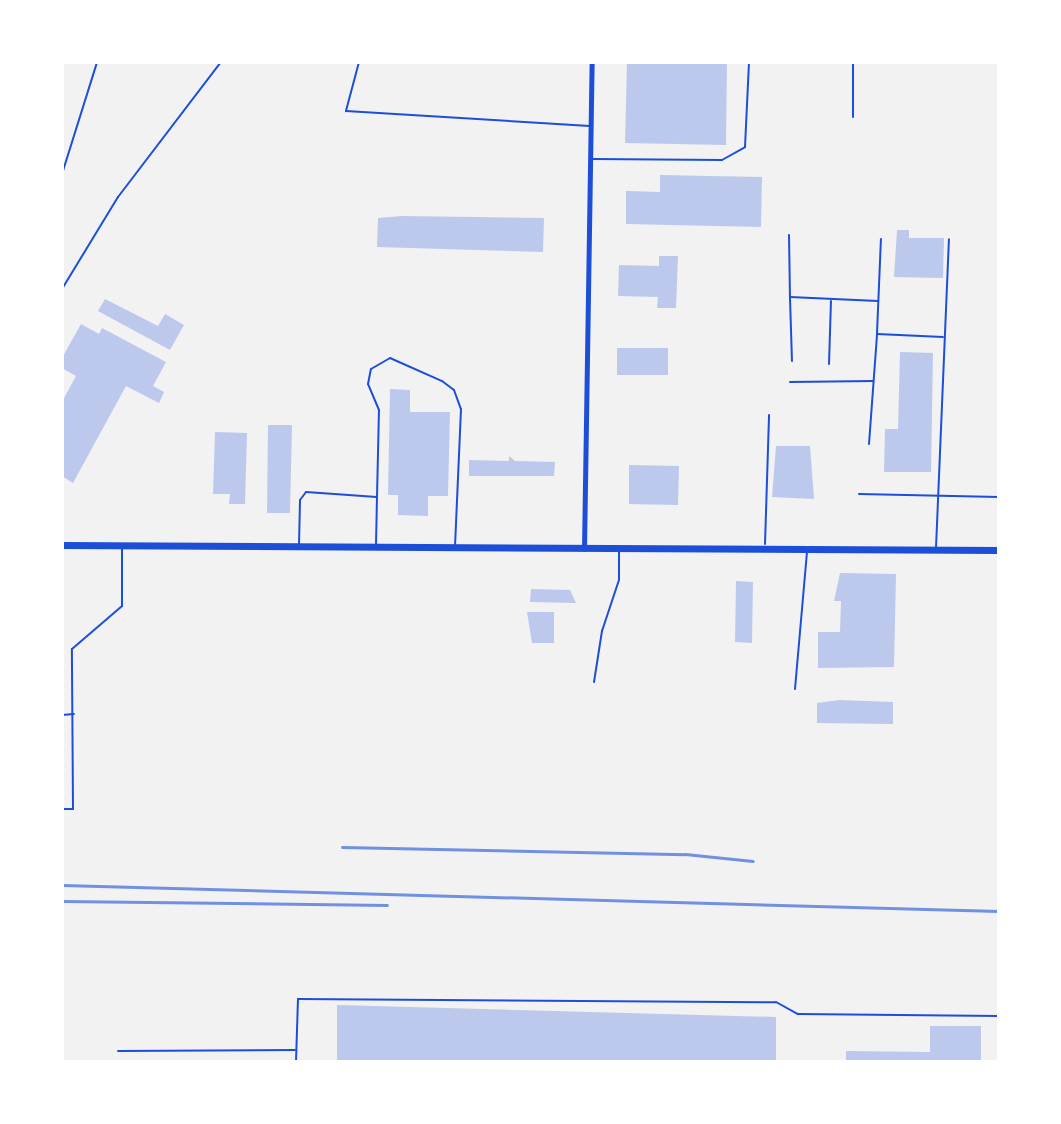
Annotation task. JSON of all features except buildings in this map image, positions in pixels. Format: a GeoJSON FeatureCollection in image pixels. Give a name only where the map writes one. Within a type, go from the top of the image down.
{"type":"FeatureCollection","features":[{"type":"Feature","properties":{"kind":"main road"},"geometry":{"type":"LineString","coordinates":[[62,545],[455,550],[999,550]]}},
{"type":"Feature","properties":{"kind":"street"},"geometry":{"type":"LineString","coordinates":[[584,549],[592,62]]}},
{"type":"Feature","properties":{"kind":"lane"},"geometry":{"type":"LineString","coordinates":[[359,62],[346,111],[591,126]]}},
{"type":"Feature","properties":{"kind":"lane"},"geometry":{"type":"LineString","coordinates":[[591,159],[722,160],[745,147],[749,62]]}},
{"type":"Feature","properties":{"kind":"lane"},"geometry":{"type":"LineString","coordinates":[[853,62],[853,117]]}},
{"type":"Feature","properties":{"kind":"lane"},"geometry":{"type":"LineString","coordinates":[[789,235],[792,361]]}},
{"type":"Feature","properties":{"kind":"lane"},"geometry":{"type":"LineString","coordinates":[[869,444],[881,239]]}},
{"type":"Feature","properties":{"kind":"lane"},"geometry":{"type":"LineString","coordinates":[[936,549],[949,239]]}},
{"type":"Feature","properties":{"kind":"lane"},"geometry":{"type":"LineString","coordinates":[[790,297],[878,301]]}},
{"type":"Feature","properties":{"kind":"lane"},"geometry":{"type":"LineString","coordinates":[[829,364],[831,299]]}},
{"type":"Feature","properties":{"kind":"lane"},"geometry":{"type":"LineString","coordinates":[[877,334],[944,337]]}},
{"type":"Feature","properties":{"kind":"lane"},"geometry":{"type":"LineString","coordinates":[[376,549],[379,410],[368,384],[371,369],[390,358],[442,381],[454,390],[461,409],[455,550]]}},
{"type":"Feature","properties":{"kind":"lane"},"geometry":{"type":"LineString","coordinates":[[790,382],[874,381]]}},
{"type":"Feature","properties":{"kind":"lane"},"geometry":{"type":"LineString","coordinates":[[765,550],[769,415]]}},
{"type":"Feature","properties":{"kind":"lane"},"geometry":{"type":"LineString","coordinates":[[299,548],[300,500],[306,492],[377,497]]}},
{"type":"Feature","properties":{"kind":"lane"},"geometry":{"type":"LineString","coordinates":[[859,494],[999,497]]}},
{"type":"Feature","properties":{"kind":"lane"},"geometry":{"type":"LineString","coordinates":[[62,809],[73,809],[75,714],[72,649],[122,606],[122,545]]}},
{"type":"Feature","properties":{"kind":"lane"},"geometry":{"type":"LineString","coordinates":[[594,682],[602,631],[619,580],[619,549]]}},
{"type":"Feature","properties":{"kind":"lane"},"geometry":{"type":"LineString","coordinates":[[795,689],[807,549]]}},
{"type":"Feature","properties":{"kind":"lane"},"geometry":{"type":"LineString","coordinates":[[62,715],[75,714]]}},
{"type":"Feature","properties":{"kind":"lane"},"geometry":{"type":"LineString","coordinates":[[296,1062],[298,999],[776,1002],[798,1014],[999,1016]]}},
{"type":"Feature","properties":{"kind":"lane"},"geometry":{"type":"LineString","coordinates":[[118,1051],[297,1050]]}},
{"type":"Feature","properties":{"kind":"path"},"geometry":{"type":"LineString","coordinates":[[62,174],[97,62]]}},
{"type":"Feature","properties":{"kind":"path"},"geometry":{"type":"LineString","coordinates":[[62,289],[118,197],[221,62]]}},
{"type":"Feature","properties":{"kind":"railway"},"geometry":{"type":"LineString","coordinates":[[342,847],[685,854],[753,861]]}},
{"type":"Feature","properties":{"kind":"railway"},"geometry":{"type":"LineString","coordinates":[[62,885],[999,911]]}},
{"type":"Feature","properties":{"kind":"railway"},"geometry":{"type":"LineString","coordinates":[[62,901],[387,905]]}}]}
